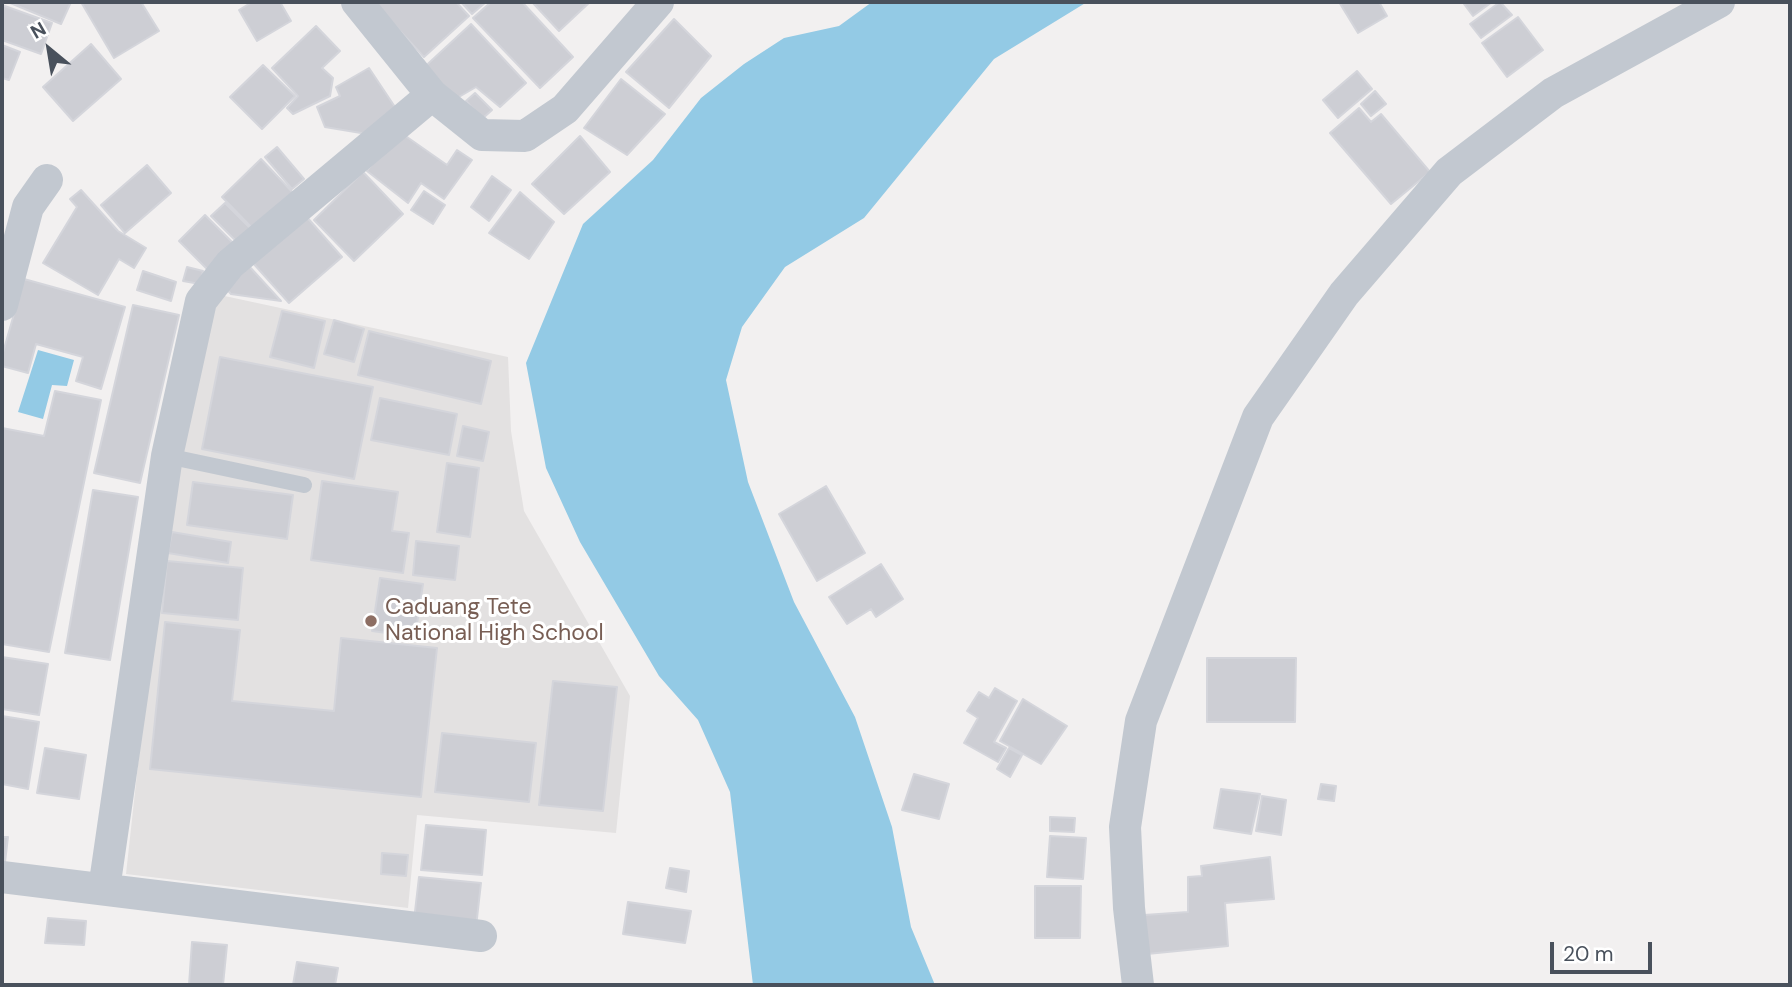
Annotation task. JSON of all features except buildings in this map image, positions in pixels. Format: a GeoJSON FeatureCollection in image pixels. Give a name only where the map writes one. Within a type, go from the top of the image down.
{"type":"FeatureCollection","features":[{"type":"Feature","properties":{"kind":"street"},"geometry":{"type":"LineString","coordinates":[[357,2],[432,95],[482,135],[525,135],[565,108],[658,2]]}},
{"type":"Feature","properties":{"kind":"street"},"geometry":{"type":"LineString","coordinates":[[1138,985],[1129,908],[1125,827],[1141,721],[1258,417],[1344,294],[1449,172],[1553,93],[1719,2]]}},
{"type":"Feature","properties":{"kind":"street"},"geometry":{"type":"LineString","coordinates":[[104,889],[167,456],[201,301],[230,264],[432,95]]}},
{"type":"Feature","properties":{"kind":"street"},"geometry":{"type":"LineString","coordinates":[[2,305],[28,207],[47,180]]}},
{"type":"Feature","properties":{"kind":"street"},"geometry":{"type":"LineString","coordinates":[[2,877],[481,936]]}},
{"type":"Feature","properties":{"kind":"lane"},"geometry":{"type":"LineString","coordinates":[[167,456],[304,485]]}},
{"type":"Feature","properties":{"kind":"shaded area","name":"Caduang Tete National High School"},"geometry":{"type":"Polygon","coordinates":[[[220,295],[508,357],[511,431],[524,511],[630,696],[616,833],[417,815],[408,908],[126,874],[162,546],[208,313],[220,295]]]}},
{"type":"Feature","properties":{"kind":"water"},"geometry":{"type":"Polygon","coordinates":[[[872,2],[1087,2],[994,59],[864,218],[785,267],[742,327],[726,380],[748,482],[794,602],[855,717],[892,827],[911,927],[935,985],[753,985],[730,792],[698,720],[659,676],[580,542],[546,468],[526,363],[583,224],[653,160],[701,98],[744,64],[784,38],[839,26],[872,2]]]}},
{"type":"Feature","properties":{"kind":"water"},"geometry":{"type":"Polygon","coordinates":[[[38,350],[74,360],[67,386],[52,385],[43,419],[18,412],[38,350]]]}},
{"type":"Feature","properties":{"kind":"place","name":"Caduang Tete National High School"},"geometry":{"type":"Point","coordinates":[371,621]}}]}
